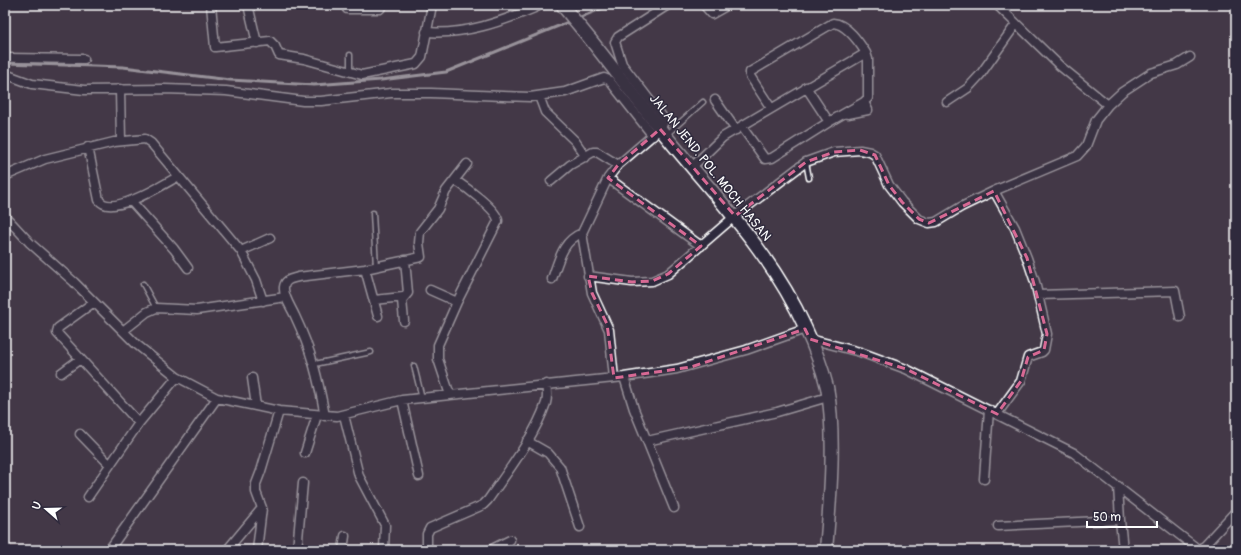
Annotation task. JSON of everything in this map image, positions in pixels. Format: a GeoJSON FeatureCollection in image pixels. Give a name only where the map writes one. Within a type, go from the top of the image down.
{"type":"FeatureCollection","features":[{"type":"Feature","properties":{"kind":"main road","name":"JALAN JEND. POL. MOCH HASAN"},"geometry":{"type":"LineString","coordinates":[[562,5],[590,39],[660,134],[692,167],[735,216],[779,278],[796,307],[823,373],[828,398],[831,443],[826,550]]}},
{"type":"Feature","properties":{"kind":"street"},"geometry":{"type":"LineString","coordinates":[[211,5],[215,47],[270,41],[274,44],[279,55],[304,59],[350,74],[367,75],[416,64],[422,57],[432,5]]}},
{"type":"Feature","properties":{"kind":"street"},"geometry":{"type":"LineString","coordinates":[[248,5],[257,43]]}},
{"type":"Feature","properties":{"kind":"street"},"geometry":{"type":"LineString","coordinates":[[345,5],[347,9],[380,9],[383,5]]}},
{"type":"Feature","properties":{"kind":"street"},"geometry":{"type":"LineString","coordinates":[[614,378],[607,324],[592,293],[582,233],[608,178],[618,165],[660,134],[665,120],[622,64],[616,42],[618,37],[668,5]]}},
{"type":"Feature","properties":{"kind":"street"},"geometry":{"type":"LineString","coordinates":[[704,5],[712,14],[728,5]]}},
{"type":"Feature","properties":{"kind":"street"},"geometry":{"type":"LineString","coordinates":[[997,5],[1060,66],[1108,105]]}},
{"type":"Feature","properties":{"kind":"street"},"geometry":{"type":"LineString","coordinates":[[426,32],[448,33],[468,30],[507,20],[536,7]]}},
{"type":"Feature","properties":{"kind":"street"},"geometry":{"type":"LineString","coordinates":[[715,100],[765,159],[768,159],[864,102],[869,93],[866,53],[856,37],[840,25],[833,23],[750,72],[750,76],[771,108]]}},
{"type":"Feature","properties":{"kind":"street"},"geometry":{"type":"LineString","coordinates":[[947,102],[968,88],[980,75],[1016,24]]}},
{"type":"Feature","properties":{"kind":"street"},"geometry":{"type":"LineString","coordinates":[[692,167],[713,145],[771,108],[866,53]]}},
{"type":"Feature","properties":{"kind":"street"},"geometry":{"type":"LineString","coordinates":[[588,276],[632,282],[652,280],[668,274],[735,216],[806,162],[834,152],[860,150],[870,152],[874,155],[889,185],[902,202],[919,219],[929,223],[936,222],[961,207],[994,191],[1077,156],[1086,146],[1093,126],[1108,105],[1135,82],[1152,73],[1177,65],[1190,57]]}},
{"type":"Feature","properties":{"kind":"street"},"geometry":{"type":"LineString","coordinates":[[5,58],[84,59]]}},
{"type":"Feature","properties":{"kind":"street"},"geometry":{"type":"LineString","coordinates":[[5,74],[32,84],[84,90],[120,89],[226,91],[303,101],[321,101],[391,93],[539,96],[565,92],[604,78],[609,80],[660,134]]}},
{"type":"Feature","properties":{"kind":"street"},"geometry":{"type":"LineString","coordinates":[[806,87],[829,122]]}},
{"type":"Feature","properties":{"kind":"street"},"geometry":{"type":"LineString","coordinates":[[120,89],[121,141]]}},
{"type":"Feature","properties":{"kind":"street"},"geometry":{"type":"LineString","coordinates":[[539,96],[545,112],[575,142],[586,157]]}},
{"type":"Feature","properties":{"kind":"street"},"geometry":{"type":"LineString","coordinates":[[5,176],[45,159],[88,147],[139,138],[148,140],[241,251],[256,280],[263,301]]}},
{"type":"Feature","properties":{"kind":"street"},"geometry":{"type":"LineString","coordinates":[[88,147],[100,202],[109,205],[131,201],[177,176]]}},
{"type":"Feature","properties":{"kind":"street"},"geometry":{"type":"LineString","coordinates":[[551,181],[570,165],[593,152],[597,152],[618,165]]}},
{"type":"Feature","properties":{"kind":"street"},"geometry":{"type":"LineString","coordinates":[[305,453],[321,416],[315,364],[306,339],[286,297],[284,288],[288,280],[365,269],[422,257],[420,232],[438,209],[446,191],[467,164]]}},
{"type":"Feature","properties":{"kind":"street"},"geometry":{"type":"LineString","coordinates":[[608,178],[701,246]]}},
{"type":"Feature","properties":{"kind":"street"},"geometry":{"type":"LineString","coordinates":[[450,395],[438,352],[441,339],[457,302],[498,218],[480,200],[455,180]]}},
{"type":"Feature","properties":{"kind":"street"},"geometry":{"type":"LineString","coordinates":[[994,191],[1015,228],[1027,258],[1038,295],[1047,334],[1046,346],[1042,352],[1028,357],[1021,381],[997,414]]}},
{"type":"Feature","properties":{"kind":"street"},"geometry":{"type":"LineString","coordinates":[[131,201],[174,249],[188,268]]}},
{"type":"Feature","properties":{"kind":"street"},"geometry":{"type":"LineString","coordinates":[[5,216],[30,243],[94,302],[151,358],[177,377],[217,398],[279,411],[321,416],[344,415],[402,400],[624,377],[691,367],[746,350],[808,334],[906,369],[1074,453],[1199,550],[1236,511]]}},
{"type":"Feature","properties":{"kind":"street"},"geometry":{"type":"LineString","coordinates":[[552,279],[563,249],[573,237],[582,233]]}},
{"type":"Feature","properties":{"kind":"street"},"geometry":{"type":"LineString","coordinates":[[241,251],[270,238]]}},
{"type":"Feature","properties":{"kind":"street"},"geometry":{"type":"LineString","coordinates":[[374,300],[406,296],[408,293],[405,260]]}},
{"type":"Feature","properties":{"kind":"street"},"geometry":{"type":"LineString","coordinates":[[365,269],[378,316]]}},
{"type":"Feature","properties":{"kind":"street"},"geometry":{"type":"LineString","coordinates":[[430,290],[457,302]]}},
{"type":"Feature","properties":{"kind":"street"},"geometry":{"type":"LineString","coordinates":[[1038,295],[1178,291],[1180,317]]}},
{"type":"Feature","properties":{"kind":"street"},"geometry":{"type":"LineString","coordinates":[[123,331],[147,312],[156,308],[197,310],[286,297]]}},
{"type":"Feature","properties":{"kind":"street"},"geometry":{"type":"LineString","coordinates":[[403,297],[404,321]]}},
{"type":"Feature","properties":{"kind":"street"},"geometry":{"type":"LineString","coordinates":[[94,302],[57,330],[58,334],[139,423]]}},
{"type":"Feature","properties":{"kind":"street"},"geometry":{"type":"LineString","coordinates":[[61,373],[80,359]]}},
{"type":"Feature","properties":{"kind":"street"},"geometry":{"type":"LineString","coordinates":[[88,497],[139,423],[177,377]]}},
{"type":"Feature","properties":{"kind":"street"},"geometry":{"type":"LineString","coordinates":[[624,377],[634,409],[674,508]]}},
{"type":"Feature","properties":{"kind":"street"},"geometry":{"type":"LineString","coordinates":[[252,378],[256,406]]}},
{"type":"Feature","properties":{"kind":"street"},"geometry":{"type":"LineString","coordinates":[[427,550],[427,534],[429,529],[485,503],[527,441],[546,402],[546,384]]}},
{"type":"Feature","properties":{"kind":"street"},"geometry":{"type":"LineString","coordinates":[[109,550],[217,398]]}},
{"type":"Feature","properties":{"kind":"street"},"geometry":{"type":"LineString","coordinates":[[647,441],[777,412],[828,398]]}},
{"type":"Feature","properties":{"kind":"street"},"geometry":{"type":"LineString","coordinates":[[402,400],[419,476]]}},
{"type":"Feature","properties":{"kind":"street"},"geometry":{"type":"LineString","coordinates":[[984,479],[989,410]]}},
{"type":"Feature","properties":{"kind":"street"},"geometry":{"type":"LineString","coordinates":[[257,550],[262,508],[256,492],[256,484],[279,411]]}},
{"type":"Feature","properties":{"kind":"street"},"geometry":{"type":"LineString","coordinates":[[344,415],[359,476],[385,525],[384,550]]}},
{"type":"Feature","properties":{"kind":"street"},"geometry":{"type":"LineString","coordinates":[[80,434],[110,465]]}},
{"type":"Feature","properties":{"kind":"street"},"geometry":{"type":"LineString","coordinates":[[527,441],[548,452],[560,467],[580,527]]}},
{"type":"Feature","properties":{"kind":"street"},"geometry":{"type":"LineString","coordinates":[[296,550],[303,483]]}},
{"type":"Feature","properties":{"kind":"street"},"geometry":{"type":"LineString","coordinates":[[1118,486],[1123,550]]}},
{"type":"Feature","properties":{"kind":"street"},"geometry":{"type":"LineString","coordinates":[[227,550],[262,508]]}},
{"type":"Feature","properties":{"kind":"street"},"geometry":{"type":"LineString","coordinates":[[998,526],[1120,520]]}},
{"type":"Feature","properties":{"kind":"street"},"geometry":{"type":"LineString","coordinates":[[343,550],[345,536]]}},
{"type":"Feature","properties":{"kind":"street"},"geometry":{"type":"LineString","coordinates":[[490,550],[510,540]]}},
{"type":"Feature","properties":{"kind":"lane"},"geometry":{"type":"LineString","coordinates":[[350,54],[350,74]]}},
{"type":"Feature","properties":{"kind":"lane"},"geometry":{"type":"LineString","coordinates":[[660,134],[703,102]]}},
{"type":"Feature","properties":{"kind":"lane"},"geometry":{"type":"LineString","coordinates":[[806,162],[809,178]]}},
{"type":"Feature","properties":{"kind":"lane"},"geometry":{"type":"LineString","coordinates":[[373,213],[376,267]]}},
{"type":"Feature","properties":{"kind":"lane"},"geometry":{"type":"LineString","coordinates":[[143,284],[156,308]]}},
{"type":"Feature","properties":{"kind":"lane"},"geometry":{"type":"LineString","coordinates":[[315,364],[370,352]]}},
{"type":"Feature","properties":{"kind":"lane"},"geometry":{"type":"LineString","coordinates":[[414,366],[422,398]]}},
{"type":"Feature","properties":{"kind":"highlighted area"},"geometry":{"type":"Polygon","coordinates":[[[660,129],[735,216],[806,162],[834,152],[860,150],[875,155],[889,185],[902,202],[919,219],[929,223],[994,191],[1027,258],[1047,334],[1044,350],[1028,357],[1021,381],[997,414],[906,369],[810,339],[805,329],[691,367],[614,378],[607,324],[592,293],[588,276],[632,282],[652,281],[668,274],[701,246],[608,178],[618,165],[660,129]]]}},
{"type":"Feature","properties":{"kind":"railway"},"geometry":{"type":"LineString","coordinates":[[5,63],[123,67],[230,80],[314,85],[381,80],[446,72],[610,5]]}}]}
